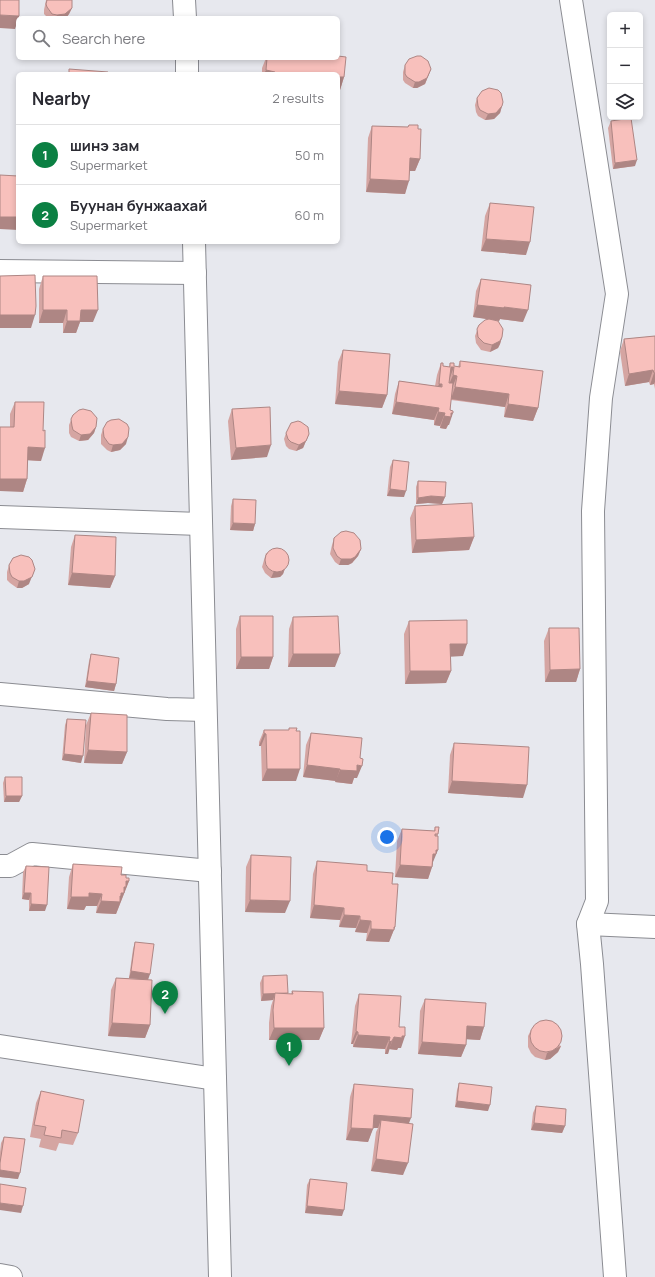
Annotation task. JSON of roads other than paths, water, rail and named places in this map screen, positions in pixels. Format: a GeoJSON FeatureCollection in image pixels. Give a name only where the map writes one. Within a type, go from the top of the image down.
{"type":"FeatureCollection","features":[{"type":"Feature","properties":{"kind":"street"},"geometry":{"type":"LineString","coordinates":[[184,0],[185,16]]}},
{"type":"Feature","properties":{"kind":"street"},"geometry":{"type":"LineString","coordinates":[[571,0],[617,294],[600,398],[593,511],[597,901],[588,924],[615,1277]]}},
{"type":"Feature","properties":{"kind":"street"},"geometry":{"type":"LineString","coordinates":[[187,60],[187,72]]}},
{"type":"Feature","properties":{"kind":"street"},"geometry":{"type":"LineString","coordinates":[[194,244],[220,1277]]}},
{"type":"Feature","properties":{"kind":"street"},"geometry":{"type":"LineString","coordinates":[[0,271],[195,273]]}},
{"type":"Feature","properties":{"kind":"street"},"geometry":{"type":"LineString","coordinates":[[0,517],[200,524]]}},
{"type":"Feature","properties":{"kind":"street"},"geometry":{"type":"LineString","coordinates":[[0,694],[166,709],[205,710]]}},
{"type":"Feature","properties":{"kind":"street"},"geometry":{"type":"LineString","coordinates":[[0,866],[10,866],[32,854],[210,871]]}},
{"type":"Feature","properties":{"kind":"street"},"geometry":{"type":"LineString","coordinates":[[588,924],[655,927]]}},
{"type":"Feature","properties":{"kind":"street"},"geometry":{"type":"LineString","coordinates":[[0,1046],[215,1079]]}},
{"type":"Feature","properties":{"kind":"street"},"geometry":{"type":"LineString","coordinates":[[0,1275],[11,1277]]}},
{"type":"Feature","properties":{"kind":"place","name":"Буунан бунжаахай"},"geometry":{"type":"Point","coordinates":[165,1014]}},
{"type":"Feature","properties":{"kind":"place","name":"шинэ зам"},"geometry":{"type":"Point","coordinates":[289,1066]}}]}
